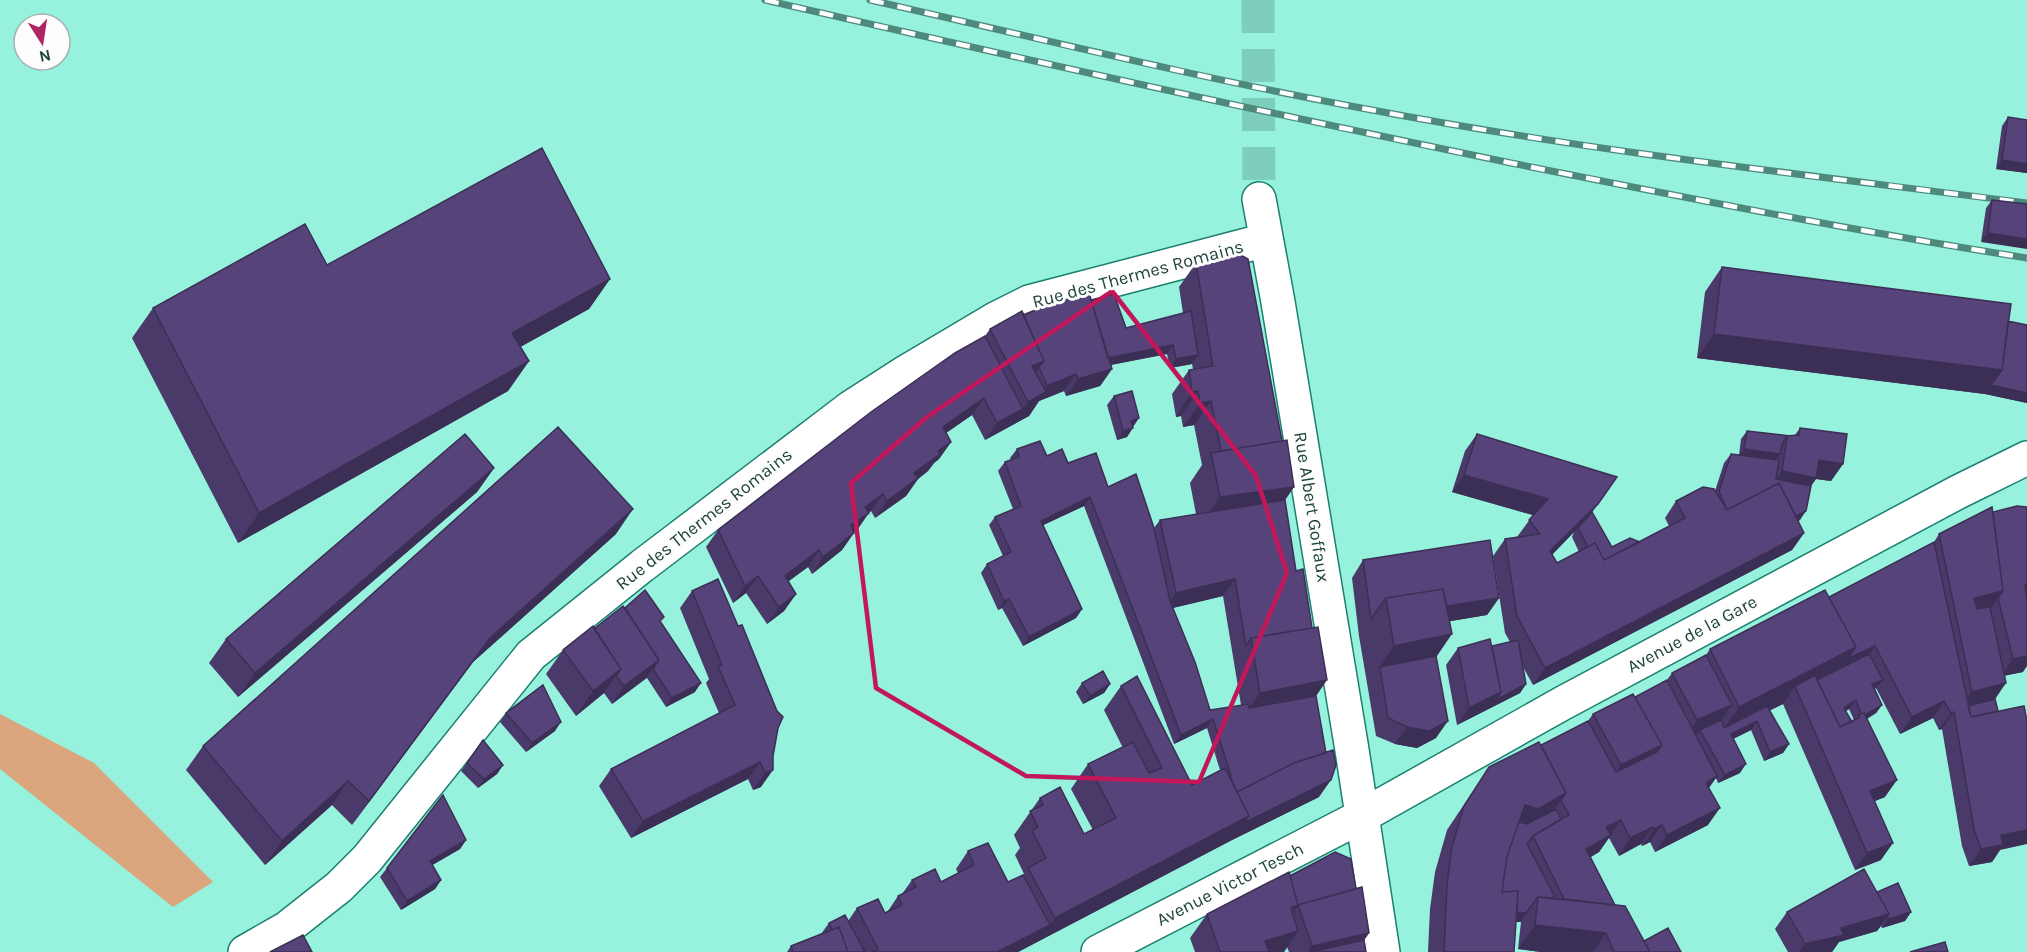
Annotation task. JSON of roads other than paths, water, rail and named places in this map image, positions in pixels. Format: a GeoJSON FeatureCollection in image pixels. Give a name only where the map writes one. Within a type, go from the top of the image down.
{"type":"FeatureCollection","features":[{"type":"Feature","properties":{"kind":"street","name":"Rue Albert Goffaux"},"geometry":{"type":"LineString","coordinates":[[1259,199],[1278,302],[1383,952]]}},
{"type":"Feature","properties":{"kind":"street","name":"Rue des Thermes Romains"},"geometry":{"type":"LineString","coordinates":[[245,952],[287,928],[339,887],[360,866],[531,656],[642,566],[850,408],[906,372],[1029,302],[1266,240]]}},
{"type":"Feature","properties":{"kind":"street","name":"Avenue de la Gare"},"geometry":{"type":"LineString","coordinates":[[1362,816],[1563,703],[1967,487],[2027,458]]}},
{"type":"Feature","properties":{"kind":"street","name":"Avenue Victor Tesch"},"geometry":{"type":"LineString","coordinates":[[1098,952],[1362,816]]}},
{"type":"Feature","properties":{"kind":"tunnel"},"geometry":{"type":"LineString","coordinates":[[1258,0],[1259,199]]}},
{"type":"Feature","properties":{"kind":"railway"},"geometry":{"type":"LineString","coordinates":[[765,0],[1138,84],[1511,163],[1833,225],[2027,258]]}},
{"type":"Feature","properties":{"kind":"railway"},"geometry":{"type":"LineString","coordinates":[[870,0],[1120,58],[1453,125],[1699,161],[2027,203]]}}]}
